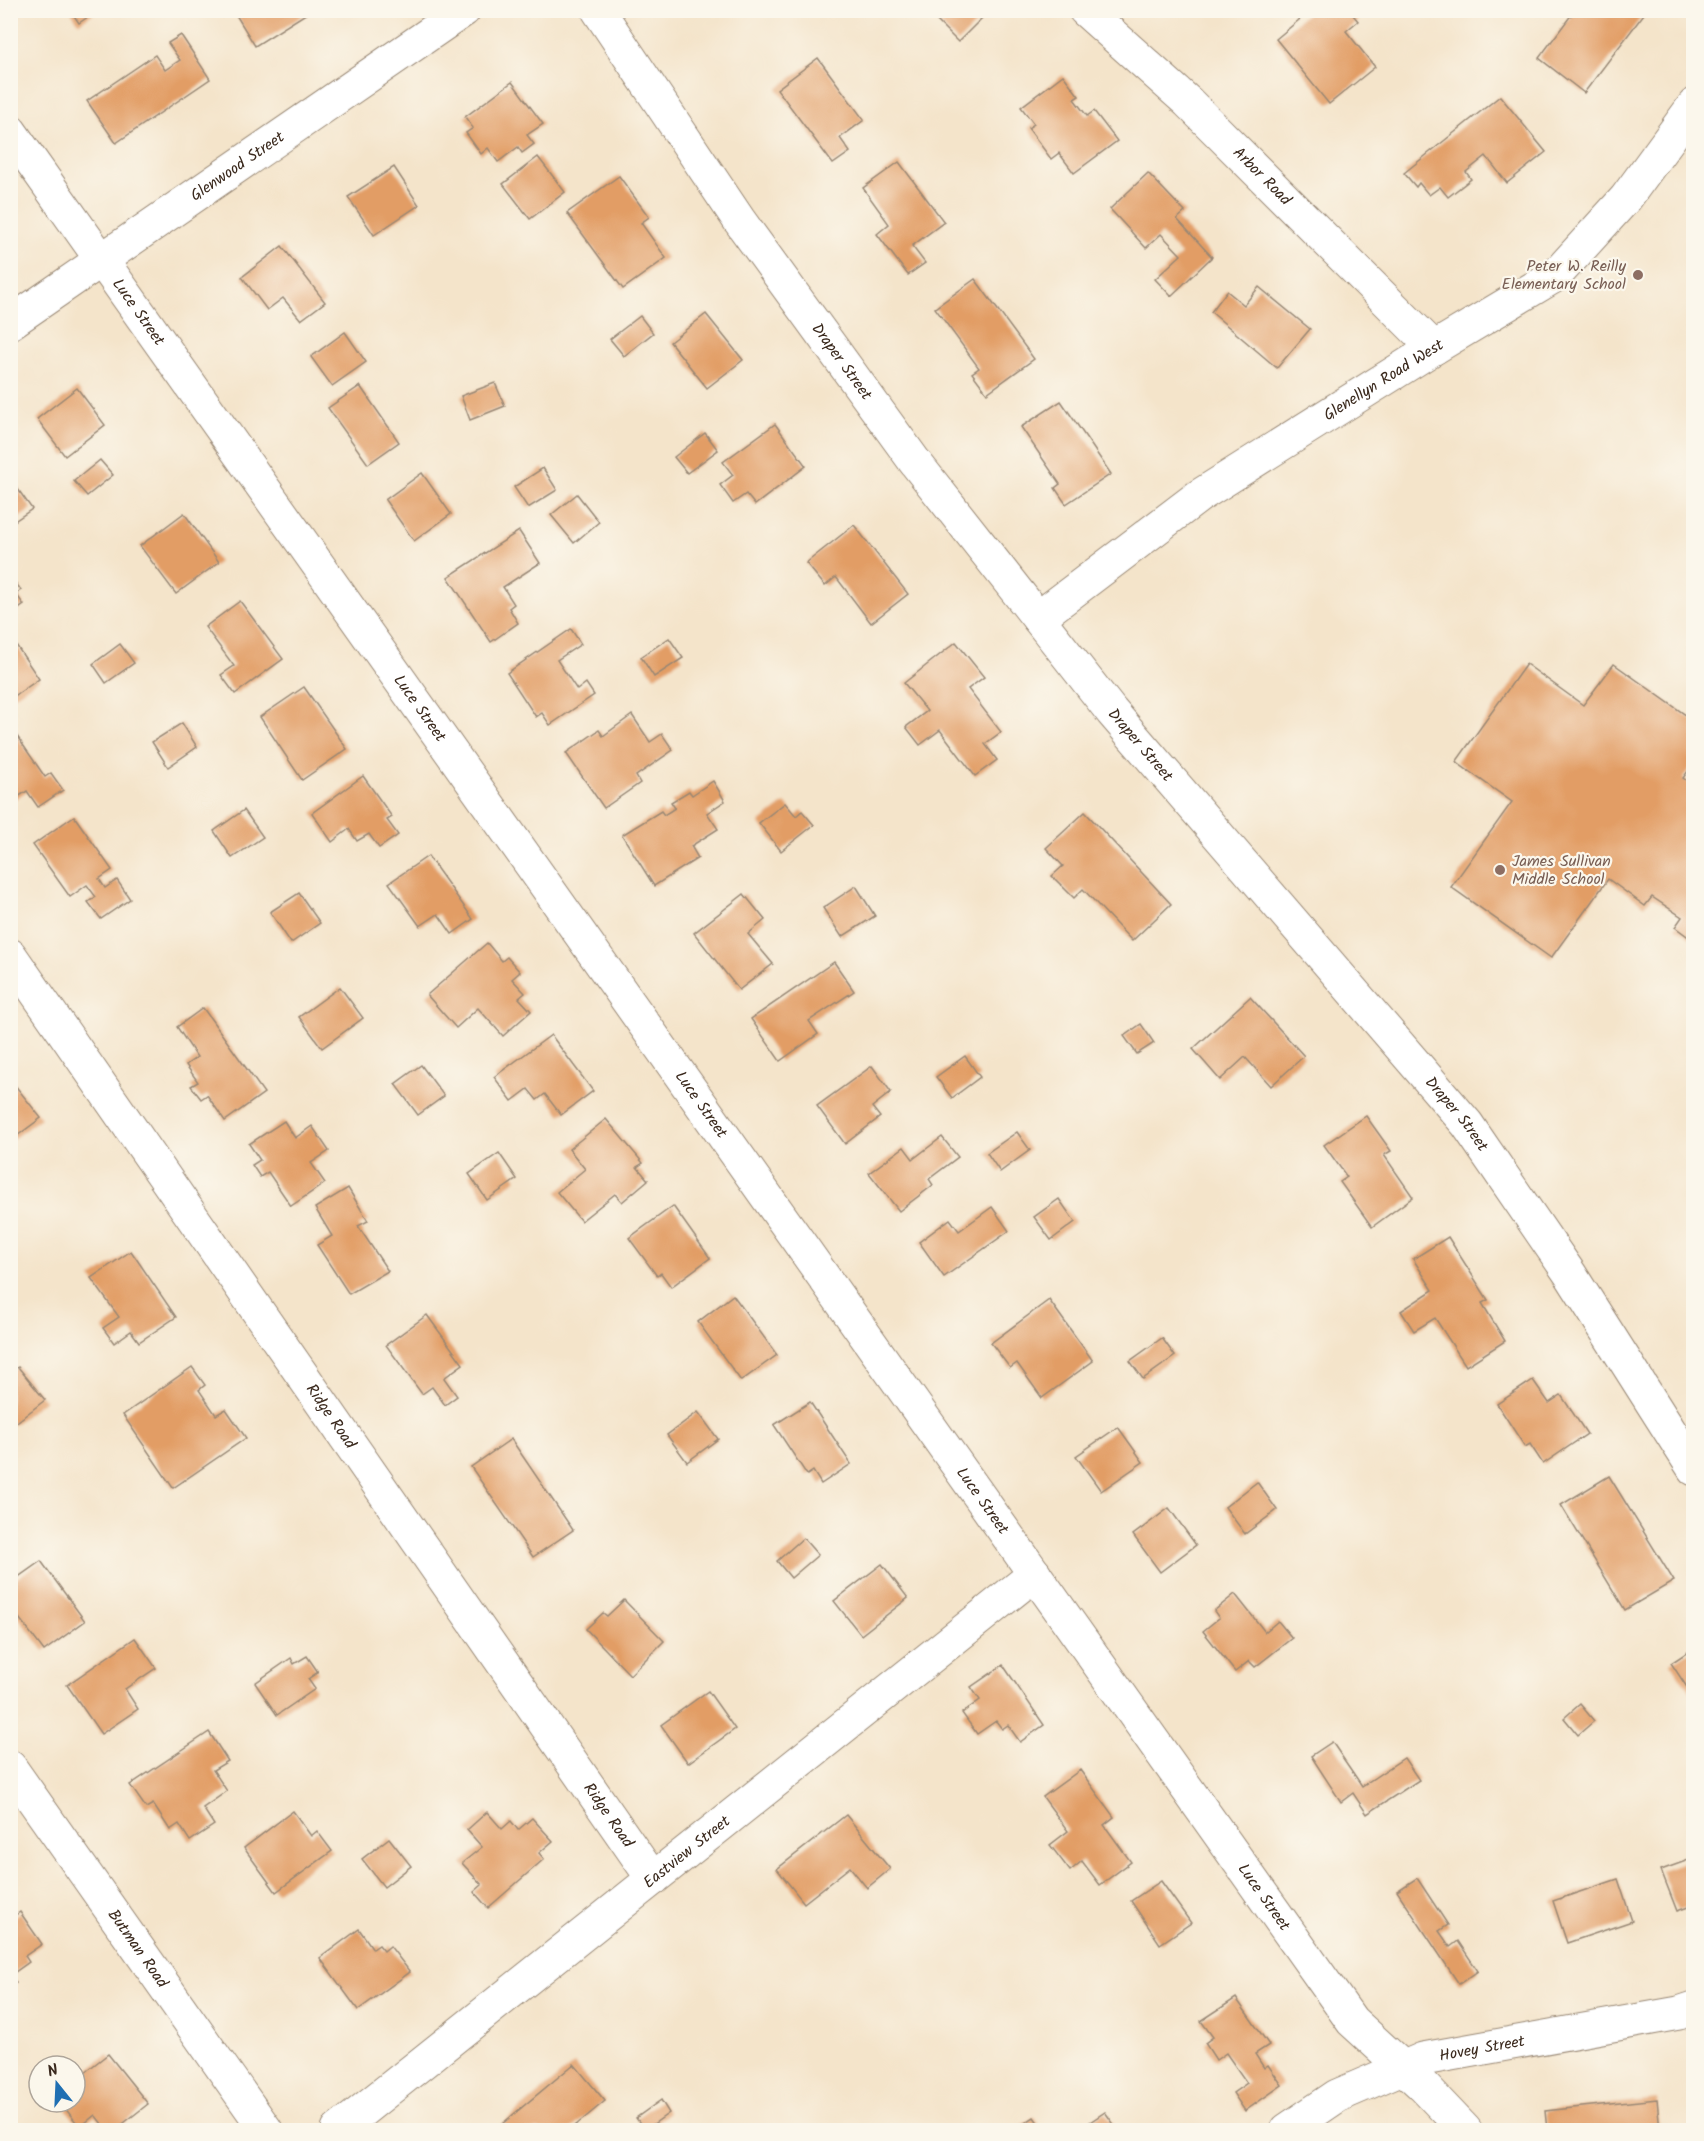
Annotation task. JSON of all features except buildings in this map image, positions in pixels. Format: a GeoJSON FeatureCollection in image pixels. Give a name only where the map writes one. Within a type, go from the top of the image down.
{"type":"FeatureCollection","features":[{"type":"Feature","properties":{"kind":"street","name":"Glenwood Street"},"geometry":{"type":"LineString","coordinates":[[10,323],[464,10]]}},
{"type":"Feature","properties":{"kind":"street","name":"Draper Street"},"geometry":{"type":"LineString","coordinates":[[598,10],[746,230],[915,462],[1112,712],[1467,1124],[1570,1274],[1694,1469]]}},
{"type":"Feature","properties":{"kind":"street","name":"Arbor Road"},"geometry":{"type":"LineString","coordinates":[[1084,10],[1188,102],[1434,348]]}},
{"type":"Feature","properties":{"kind":"street","name":"Glenellyn Road West"},"geometry":{"type":"LineString","coordinates":[[1038,618],[1198,496],[1556,274],[1626,198],[1694,105]]}},
{"type":"Feature","properties":{"kind":"street","name":"Luce Street"},"geometry":{"type":"LineString","coordinates":[[10,131],[1352,2021],[1422,2085],[1465,2130]]}},
{"type":"Feature","properties":{"kind":"street","name":"Ridge Road"},"geometry":{"type":"LineString","coordinates":[[10,955],[653,1879]]}},
{"type":"Feature","properties":{"kind":"street","name":"Eastview Street"},"geometry":{"type":"LineString","coordinates":[[338,2130],[1035,1574]]}},
{"type":"Feature","properties":{"kind":"street","name":"Butman Road"},"geometry":{"type":"LineString","coordinates":[[10,1767],[266,2130]]}},
{"type":"Feature","properties":{"kind":"street","name":"Hovey Street"},"geometry":{"type":"LineString","coordinates":[[1287,2130],[1336,2096],[1423,2060],[1679,2013],[1694,2008]]}},
{"type":"Feature","properties":{"kind":"place","name":"Peter W. Reilly Elementary School"},"geometry":{"type":"Point","coordinates":[1638,275]}},
{"type":"Feature","properties":{"kind":"place","name":"James Sullivan Middle School"},"geometry":{"type":"Point","coordinates":[1500,870]}}]}
